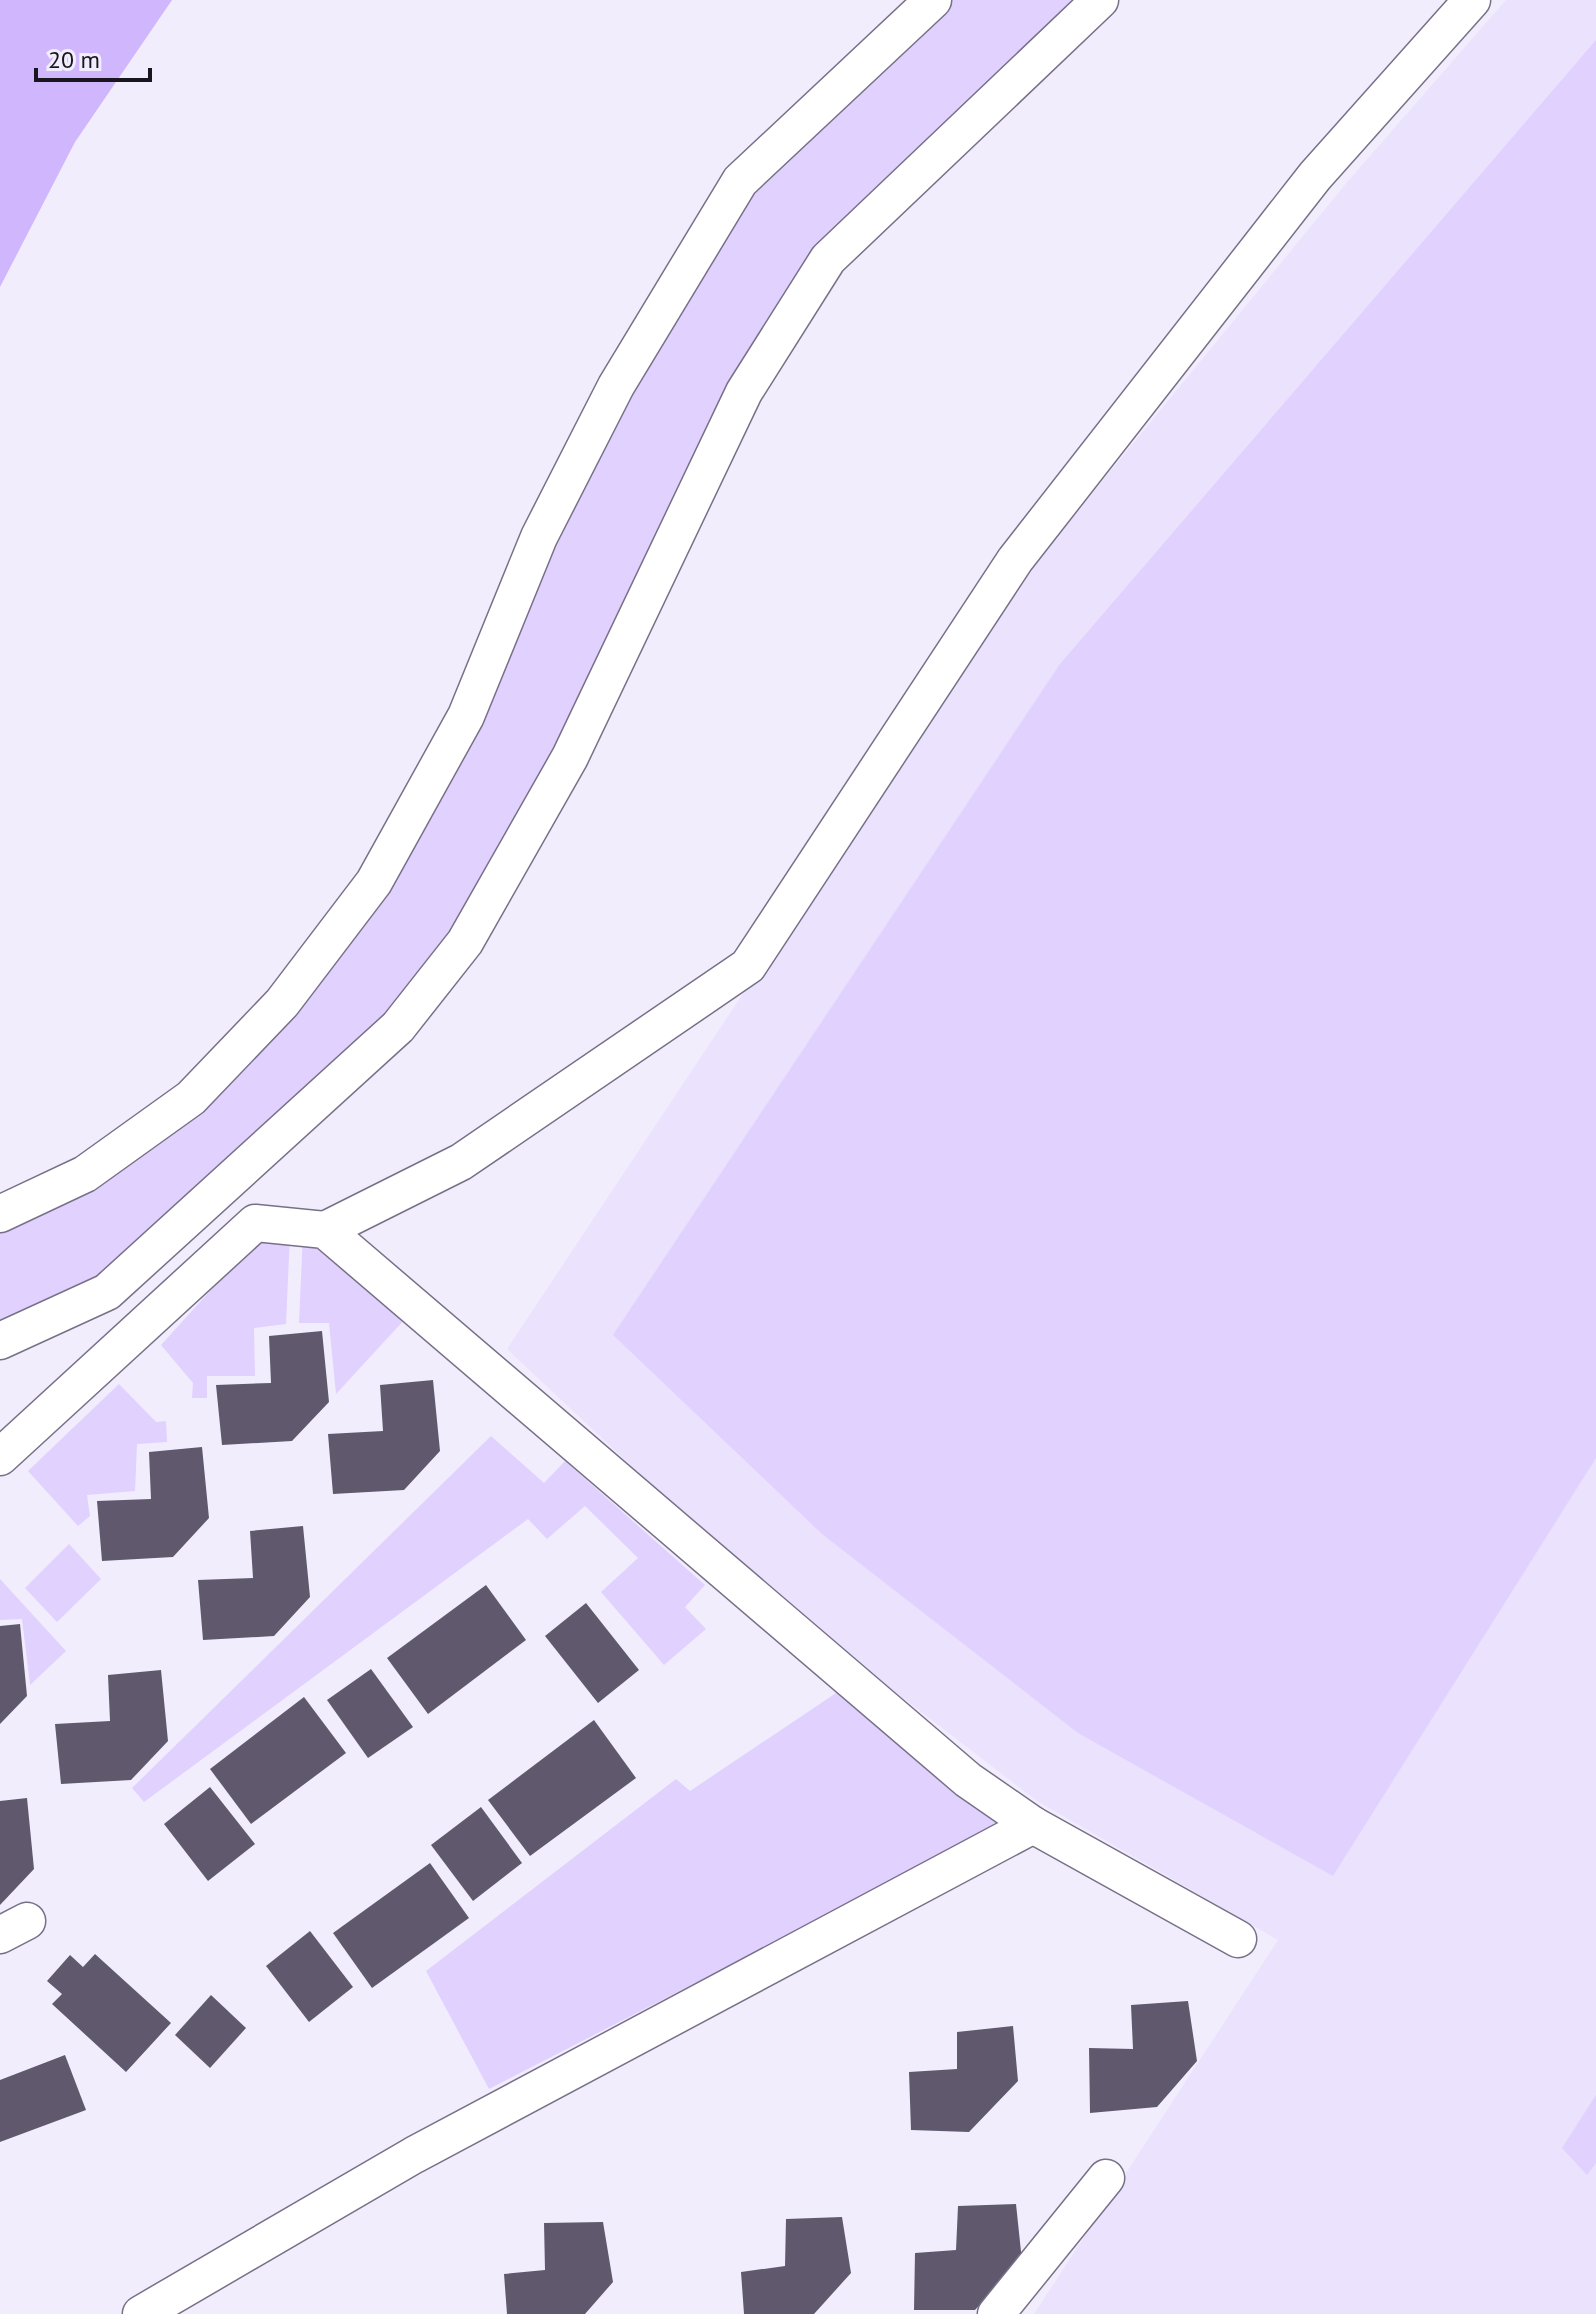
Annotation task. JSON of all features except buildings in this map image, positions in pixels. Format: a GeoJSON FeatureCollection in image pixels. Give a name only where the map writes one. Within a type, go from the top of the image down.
{"type":"FeatureCollection","features":[{"type":"Feature","properties":{"kind":"street"},"geometry":{"type":"LineString","coordinates":[[0,1214],[85,1174],[191,1098],[301,979],[374,882],[443,758],[466,716],[539,537],[616,386],[740,181],[933,0]]}},
{"type":"Feature","properties":{"kind":"street"},"geometry":{"type":"LineString","coordinates":[[0,1341],[107,1292],[398,1027],[465,942],[563,770],[744,392],[828,259],[1100,0]]}},
{"type":"Feature","properties":{"kind":"street"},"geometry":{"type":"LineString","coordinates":[[0,1457],[255,1223],[325,1230],[461,1162],[748,966],[1015,560],[1315,176],[1472,0]]}},
{"type":"Feature","properties":{"kind":"street"},"geometry":{"type":"LineString","coordinates":[[325,1230],[956,1770],[1033,1825],[1238,1939]]}},
{"type":"Feature","properties":{"kind":"street"},"geometry":{"type":"LineString","coordinates":[[141,2314],[414,2155],[1033,1825]]}},
{"type":"Feature","properties":{"kind":"street"},"geometry":{"type":"LineString","coordinates":[[996,2314],[1106,2178]]}},
{"type":"Feature","properties":{"kind":"shaded area"},"geometry":{"type":"Polygon","coordinates":[[[0,0],[172,0],[75,142],[0,287],[0,0]]]}},
{"type":"Feature","properties":{"kind":"shaded area"},"geometry":{"type":"Polygon","coordinates":[[[953,0],[1075,0],[822,244],[453,939],[383,1021],[95,1278],[0,1322],[0,1229],[313,985],[577,490],[751,192],[953,0]]]}},
{"type":"Feature","properties":{"kind":"shaded area"},"geometry":{"type":"Polygon","coordinates":[[[1506,0],[1596,0],[1596,2314],[1034,2314],[1278,1940],[1037,1801],[769,1595],[507,1349],[1003,602],[1349,180],[1506,0]]]}},
{"type":"Feature","properties":{"kind":"shaded area"},"geometry":{"type":"Polygon","coordinates":[[[1596,40],[1596,1458],[1333,1876],[1078,1733],[822,1534],[613,1335],[1060,664],[1596,40]]]}},
{"type":"Feature","properties":{"kind":"shaded area"},"geometry":{"type":"Polygon","coordinates":[[[266,1229],[290,1234],[286,1324],[254,1328],[255,1376],[207,1376],[207,1398],[192,1398],[193,1383],[161,1345],[266,1229]]]}},
{"type":"Feature","properties":{"kind":"shaded area"},"geometry":{"type":"Polygon","coordinates":[[[303,1233],[405,1319],[336,1394],[329,1323],[299,1323],[303,1233]]]}},
{"type":"Feature","properties":{"kind":"shaded area"},"geometry":{"type":"Polygon","coordinates":[[[119,1384],[156,1422],[166,1421],[167,1442],[137,1444],[135,1491],[87,1495],[90,1516],[78,1526],[28,1471],[119,1384]]]}},
{"type":"Feature","properties":{"kind":"shaded area"},"geometry":{"type":"Polygon","coordinates":[[[491,1436],[544,1483],[565,1461],[705,1585],[685,1607],[706,1629],[664,1665],[601,1592],[638,1558],[585,1506],[547,1539],[528,1519],[144,1802],[132,1788],[491,1436]]]}},
{"type":"Feature","properties":{"kind":"shaded area"},"geometry":{"type":"Polygon","coordinates":[[[69,1544],[101,1579],[57,1622],[25,1588],[69,1544]]]}},
{"type":"Feature","properties":{"kind":"shaded area"},"geometry":{"type":"Polygon","coordinates":[[[0,1579],[66,1651],[30,1685],[22,1619],[0,1620],[0,1579]]]}},
{"type":"Feature","properties":{"kind":"shaded area"},"geometry":{"type":"Polygon","coordinates":[[[845,1687],[1006,1823],[489,2089],[426,1971],[676,1779],[690,1791],[845,1687]]]}},
{"type":"Feature","properties":{"kind":"shaded area"},"geometry":{"type":"Polygon","coordinates":[[[1596,2095],[1596,2163],[1587,2175],[1562,2148],[1596,2095]]]}}]}
